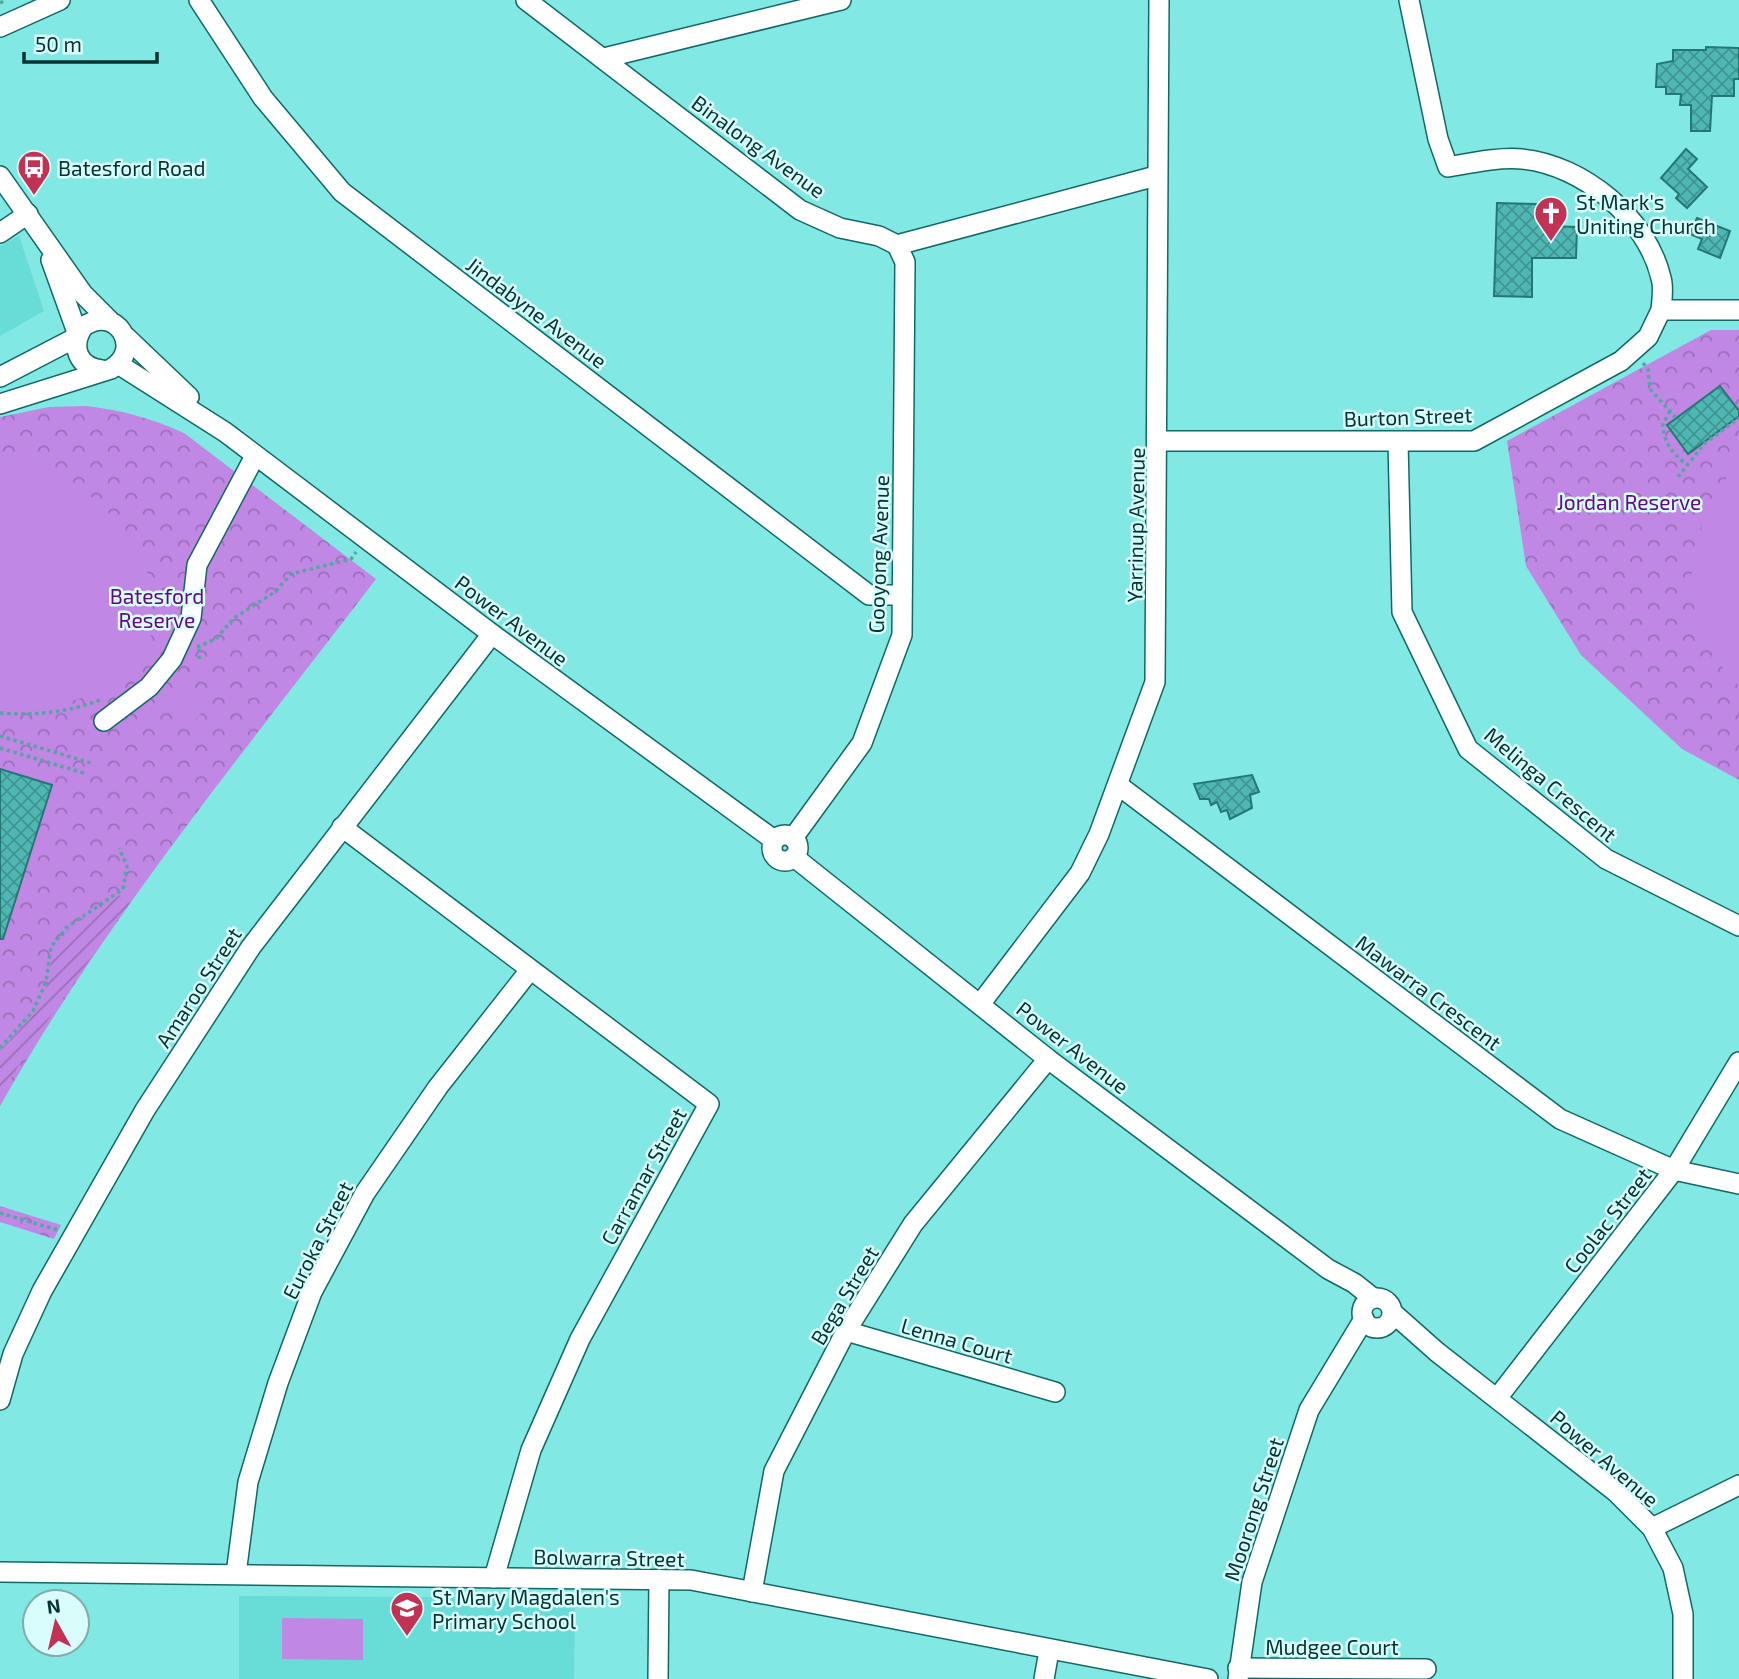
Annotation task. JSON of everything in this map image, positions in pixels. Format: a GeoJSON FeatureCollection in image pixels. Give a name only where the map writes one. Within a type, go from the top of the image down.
{"type":"FeatureCollection","features":[{"type":"Feature","properties":{"kind":"street"},"geometry":{"type":"LineString","coordinates":[[0,27],[60,0]]}},
{"type":"Feature","properties":{"kind":"street","name":"Jindabyne Avenue"},"geometry":{"type":"LineString","coordinates":[[199,0],[263,98],[342,192],[869,594],[902,595]]}},
{"type":"Feature","properties":{"kind":"street","name":"Binalong Avenue"},"geometry":{"type":"LineString","coordinates":[[526,0],[800,209],[840,228],[879,236],[897,244]]}},
{"type":"Feature","properties":{"kind":"street"},"geometry":{"type":"LineString","coordinates":[[604,58],[841,0]]}},
{"type":"Feature","properties":{"kind":"street","name":"Yarrinup Avenue"},"geometry":{"type":"LineString","coordinates":[[981,1003],[1080,873],[1118,785],[1155,682],[1158,441],[1156,176],[1160,0]]}},
{"type":"Feature","properties":{"kind":"street"},"geometry":{"type":"LineString","coordinates":[[1409,0],[1438,139],[1448,167],[1522,159],[1563,171],[1597,190],[1630,218],[1650,248],[1662,280],[1661,310],[1739,310]]}},
{"type":"Feature","properties":{"kind":"street"},"geometry":{"type":"LineString","coordinates":[[0,176],[83,294],[109,320],[117,324],[126,337],[124,356],[110,367],[0,404]]}},
{"type":"Feature","properties":{"kind":"street"},"geometry":{"type":"LineString","coordinates":[[897,244],[1156,176]]}},
{"type":"Feature","properties":{"kind":"street"},"geometry":{"type":"LineString","coordinates":[[0,233],[34,222]]}},
{"type":"Feature","properties":{"kind":"street"},"geometry":{"type":"LineString","coordinates":[[34,222],[77,336],[77,354],[87,366],[110,367]]}},
{"type":"Feature","properties":{"kind":"street","name":"Gooyong Avenue"},"geometry":{"type":"LineString","coordinates":[[787,845],[862,743],[902,635],[905,262],[897,244]]}},
{"type":"Feature","properties":{"kind":"street","name":"Burton Street"},"geometry":{"type":"LineString","coordinates":[[1158,441],[1474,441],[1621,361],[1648,337],[1661,310]]}},
{"type":"Feature","properties":{"kind":"street"},"geometry":{"type":"LineString","coordinates":[[0,377],[77,336],[90,321],[109,320]]}},
{"type":"Feature","properties":{"kind":"street","name":"Power Avenue"},"geometry":{"type":"LineString","coordinates":[[126,337],[225,432],[255,456],[492,634],[787,845],[1048,1059],[1328,1269],[1375,1316],[1437,1352],[1498,1397],[1616,1492],[1652,1528],[1673,1568],[1683,1614],[1684,1679]]}},
{"type":"Feature","properties":{"kind":"street","name":"Power Avenue"},"geometry":{"type":"LineString","coordinates":[[110,367],[225,432]]}},
{"type":"Feature","properties":{"kind":"street","name":"Melinga Crescent"},"geometry":{"type":"LineString","coordinates":[[1398,442],[1402,612],[1468,749],[1606,859],[1739,926]]}},
{"type":"Feature","properties":{"kind":"street"},"geometry":{"type":"LineString","coordinates":[[104,722],[149,687],[172,659],[191,618],[197,565],[255,456]]}},
{"type":"Feature","properties":{"kind":"street","name":"Amaroo Street"},"geometry":{"type":"LineString","coordinates":[[0,1400],[7,1352],[145,1110],[251,947],[492,634]]}},
{"type":"Feature","properties":{"kind":"street","name":"Mawarra Crescent"},"geometry":{"type":"LineString","coordinates":[[1118,785],[1560,1119],[1674,1170],[1739,1184]]}},
{"type":"Feature","properties":{"kind":"street","name":"Carramar Street"},"geometry":{"type":"LineString","coordinates":[[342,827],[709,1104],[580,1339],[531,1450],[494,1578]]}},
{"type":"Feature","properties":{"kind":"street","name":"Euroka Street"},"geometry":{"type":"LineString","coordinates":[[236,1574],[248,1482],[278,1383],[312,1292],[365,1193],[438,1087],[530,970]]}},
{"type":"Feature","properties":{"kind":"street","name":"Bega Street"},"geometry":{"type":"LineString","coordinates":[[752,1592],[774,1471],[846,1331],[914,1224],[1048,1059]]}},
{"type":"Feature","properties":{"kind":"street","name":"Coolac Street"},"geometry":{"type":"LineString","coordinates":[[1498,1397],[1674,1170],[1739,1062]]}},
{"type":"Feature","properties":{"kind":"street","name":"Moorong Street"},"geometry":{"type":"LineString","coordinates":[[1238,1674],[1252,1582],[1309,1410],[1375,1316]]}},
{"type":"Feature","properties":{"kind":"street","name":"Lenna Court"},"geometry":{"type":"LineString","coordinates":[[846,1331],[1055,1392]]}},
{"type":"Feature","properties":{"kind":"street"},"geometry":{"type":"LineString","coordinates":[[1652,1528],[1739,1485]]}},
{"type":"Feature","properties":{"kind":"street","name":"Bolwarra Street"},"geometry":{"type":"LineString","coordinates":[[0,1572],[691,1580],[1049,1651],[1208,1679]]}},
{"type":"Feature","properties":{"kind":"street"},"geometry":{"type":"LineString","coordinates":[[658,1679],[659,1579]]}},
{"type":"Feature","properties":{"kind":"street"},"geometry":{"type":"LineString","coordinates":[[1044,1679],[1049,1651]]}},
{"type":"Feature","properties":{"kind":"street","name":"Mudgee Court"},"geometry":{"type":"LineString","coordinates":[[1238,1674],[1426,1669]]}},
{"type":"Feature","properties":{"kind":"path"},"geometry":{"type":"LineString","coordinates":[[0,3],[6,0]]}},
{"type":"Feature","properties":{"kind":"path"},"geometry":{"type":"LineString","coordinates":[[1633,351],[1648,369],[1650,389],[1676,418]]}},
{"type":"Feature","properties":{"kind":"path"},"geometry":{"type":"LineString","coordinates":[[1670,411],[1663,424],[1667,442],[1675,456],[1688,465]]}},
{"type":"Feature","properties":{"kind":"path"},"geometry":{"type":"LineString","coordinates":[[1678,477],[1704,444],[1739,418]]}},
{"type":"Feature","properties":{"kind":"path"},"geometry":{"type":"LineString","coordinates":[[199,648],[199,659]]}},
{"type":"Feature","properties":{"kind":"path"},"geometry":{"type":"LineString","coordinates":[[0,738],[91,763]]}},
{"type":"Feature","properties":{"kind":"path"},"geometry":{"type":"LineString","coordinates":[[0,748],[87,774]]}},
{"type":"Feature","properties":{"kind":"path"},"geometry":{"type":"LineString","coordinates":[[0,1048],[33,1011],[46,982],[51,947],[66,928],[123,889],[127,866],[119,848]]}},
{"type":"Feature","properties":{"kind":"path"},"geometry":{"type":"LineString","coordinates":[[0,1213],[74,1234]]}},
{"type":"Feature","properties":{"kind":"shaded area"},"geometry":{"type":"Polygon","coordinates":[[[19,236],[44,311],[0,336],[0,246],[19,236]]]}},
{"type":"Feature","properties":{"kind":"shaded area","name":"St Mary Magdalen's Primary School"},"geometry":{"type":"Polygon","coordinates":[[[239,1596],[575,1598],[574,1679],[239,1679],[239,1596]]]}},
{"type":"Feature","properties":{"kind":"green space","name":"Jordan Reserve"},"geometry":{"type":"Polygon","coordinates":[[[1711,330],[1739,330],[1739,780],[1682,749],[1581,655],[1526,566],[1507,441],[1711,330]]]}},
{"type":"Feature","properties":{"kind":"green space","name":"Batesford Reserve"},"geometry":{"type":"Polygon","coordinates":[[[86,406],[136,415],[184,433],[376,579],[131,902],[41,1036],[0,1106],[0,417],[49,407],[86,406]]]}},
{"type":"Feature","properties":{"kind":"green space"},"geometry":{"type":"Polygon","coordinates":[[[0,455],[32,458],[70,480],[118,522],[139,551],[146,567],[153,604],[151,637],[147,650],[119,679],[82,698],[41,706],[0,705],[0,455]]]}},
{"type":"Feature","properties":{"kind":"green space"},"geometry":{"type":"Polygon","coordinates":[[[1739,459],[1739,686],[1716,658],[1701,630],[1693,602],[1692,573],[1696,545],[1706,516],[1739,459]]]}},
{"type":"Feature","properties":{"kind":"green space"},"geometry":{"type":"Polygon","coordinates":[[[187,681],[211,703],[192,723],[168,702],[187,681]]]}},
{"type":"Feature","properties":{"kind":"green space"},"geometry":{"type":"Polygon","coordinates":[[[119,895],[127,906],[31,1044],[0,1098],[0,1051],[35,1013],[48,983],[53,950],[68,930],[119,895]]]}},
{"type":"Feature","properties":{"kind":"green space"},"geometry":{"type":"Polygon","coordinates":[[[0,1206],[61,1225],[54,1239],[0,1222],[0,1206]]]}},
{"type":"Feature","properties":{"kind":"green space"},"geometry":{"type":"Polygon","coordinates":[[[282,1618],[363,1619],[363,1660],[282,1659],[282,1618]]]}},
{"type":"Feature","properties":{"kind":"building"},"geometry":{"type":"Polygon","coordinates":[[[1706,47],[1739,48],[1739,79],[1734,79],[1734,96],[1712,96],[1710,131],[1691,131],[1691,105],[1680,105],[1681,94],[1666,94],[1666,87],[1656,87],[1657,64],[1673,61],[1673,50],[1706,50],[1706,47]]]}},
{"type":"Feature","properties":{"kind":"building"},"geometry":{"type":"Polygon","coordinates":[[[1686,149],[1697,159],[1688,169],[1707,187],[1687,208],[1676,198],[1679,194],[1661,178],[1686,149]]]}},
{"type":"Feature","properties":{"kind":"building"},"geometry":{"type":"Polygon","coordinates":[[[1497,203],[1538,204],[1538,213],[1548,210],[1547,226],[1577,227],[1576,258],[1532,258],[1532,297],[1494,296],[1497,203]]]}},
{"type":"Feature","properties":{"kind":"building"},"geometry":{"type":"Polygon","coordinates":[[[1697,218],[1730,231],[1720,258],[1698,249],[1702,239],[1690,234],[1697,218]]]}},
{"type":"Feature","properties":{"kind":"building"},"geometry":{"type":"Polygon","coordinates":[[[1720,386],[1739,411],[1739,416],[1688,454],[1667,425],[1720,386]]]}},
{"type":"Feature","properties":{"kind":"building"},"geometry":{"type":"Polygon","coordinates":[[[0,769],[52,785],[3,939],[0,939],[0,769]]]}},
{"type":"Feature","properties":{"kind":"building"},"geometry":{"type":"Polygon","coordinates":[[[1252,775],[1259,792],[1250,795],[1252,808],[1230,819],[1227,810],[1221,812],[1217,802],[1211,805],[1209,799],[1200,799],[1194,784],[1252,775]]]}},
{"type":"Feature","properties":{"kind":"place","name":"Batesford Road"},"geometry":{"type":"Point","coordinates":[34,197]}},
{"type":"Feature","properties":{"kind":"place","name":"St Mark's Uniting Church"},"geometry":{"type":"Point","coordinates":[1551,243]}},
{"type":"Feature","properties":{"kind":"place","name":"St Mary Magdalen's Primary School"},"geometry":{"type":"Point","coordinates":[407,1638]}}]}
